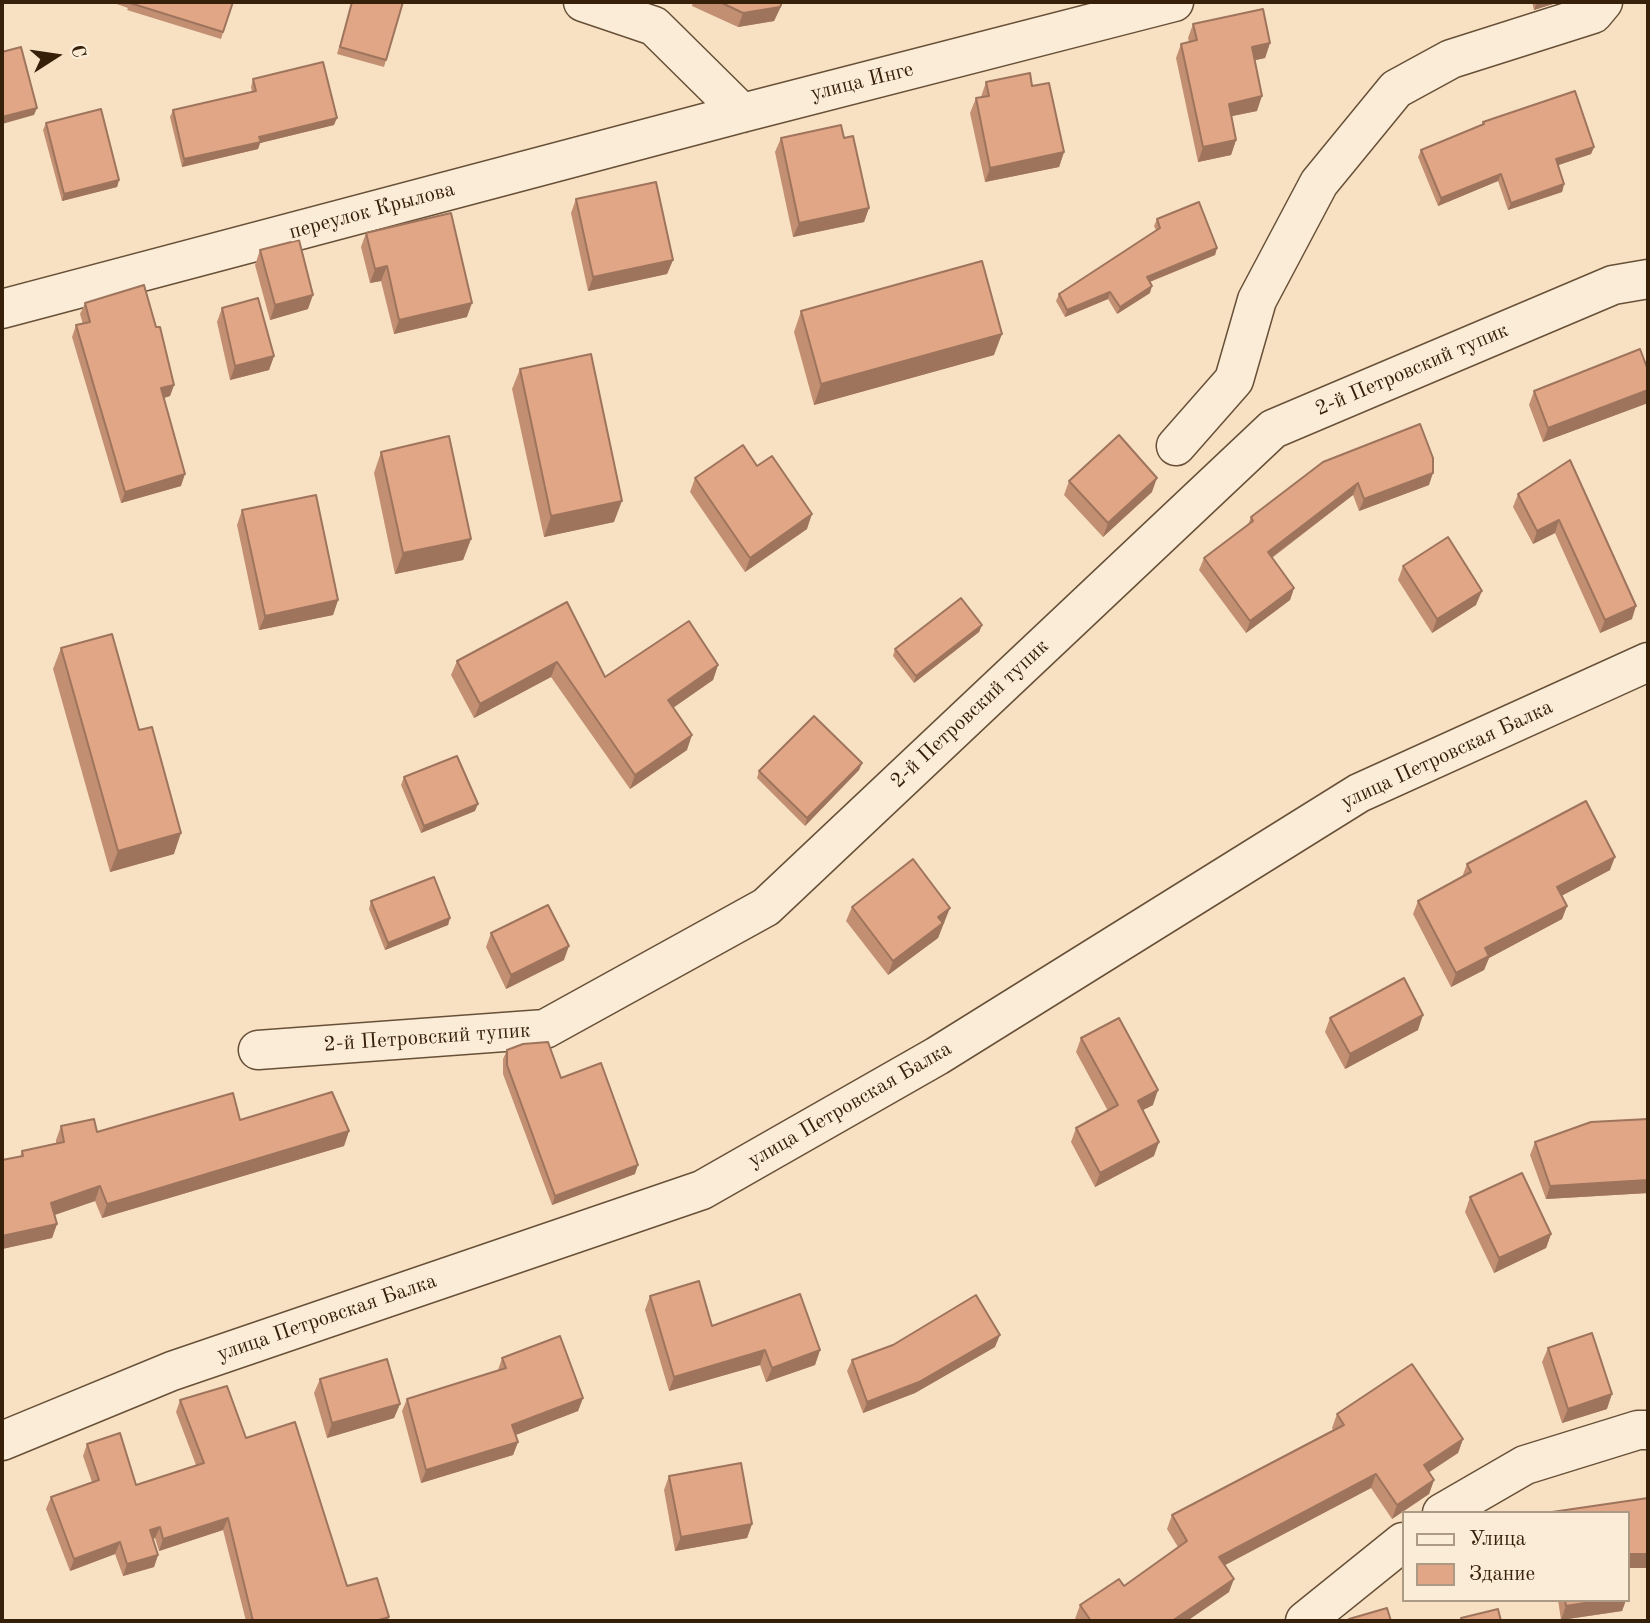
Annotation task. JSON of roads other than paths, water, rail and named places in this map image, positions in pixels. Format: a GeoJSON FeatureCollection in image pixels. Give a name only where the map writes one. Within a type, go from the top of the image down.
{"type":"FeatureCollection","features":[{"type":"Feature","properties":{"kind":"street"},"geometry":{"type":"LineString","coordinates":[[583,2],[659,14],[742,113]]}},
{"type":"Feature","properties":{"kind":"street","name":"улица Инге"},"geometry":{"type":"LineString","coordinates":[[742,113],[1174,2]]}},
{"type":"Feature","properties":{"kind":"street"},"geometry":{"type":"LineString","coordinates":[[1176,446],[1234,380],[1257,300],[1319,183],[1396,89],[1451,59],[1593,14],[1603,2]]}},
{"type":"Feature","properties":{"kind":"street","name":"переулок Крылова"},"geometry":{"type":"LineString","coordinates":[[2,309],[742,113]]}},
{"type":"Feature","properties":{"kind":"street","name":"2-й Петровский тупик"},"geometry":{"type":"LineString","coordinates":[[258,1050],[545,1029],[766,907],[1273,429],[1613,285],[1648,279]]}},
{"type":"Feature","properties":{"kind":"street","name":"улица Петровская Балка"},"geometry":{"type":"LineString","coordinates":[[2,1441],[172,1371],[702,1189],[937,1056],[1359,793],[1648,662]]}},
{"type":"Feature","properties":{"kind":"street"},"geometry":{"type":"LineString","coordinates":[[1445,1511],[1525,1465],[1638,1430],[1648,1430]]}},
{"type":"Feature","properties":{"kind":"street"},"geometry":{"type":"LineString","coordinates":[[1305,1621],[1402,1543]]}}]}
